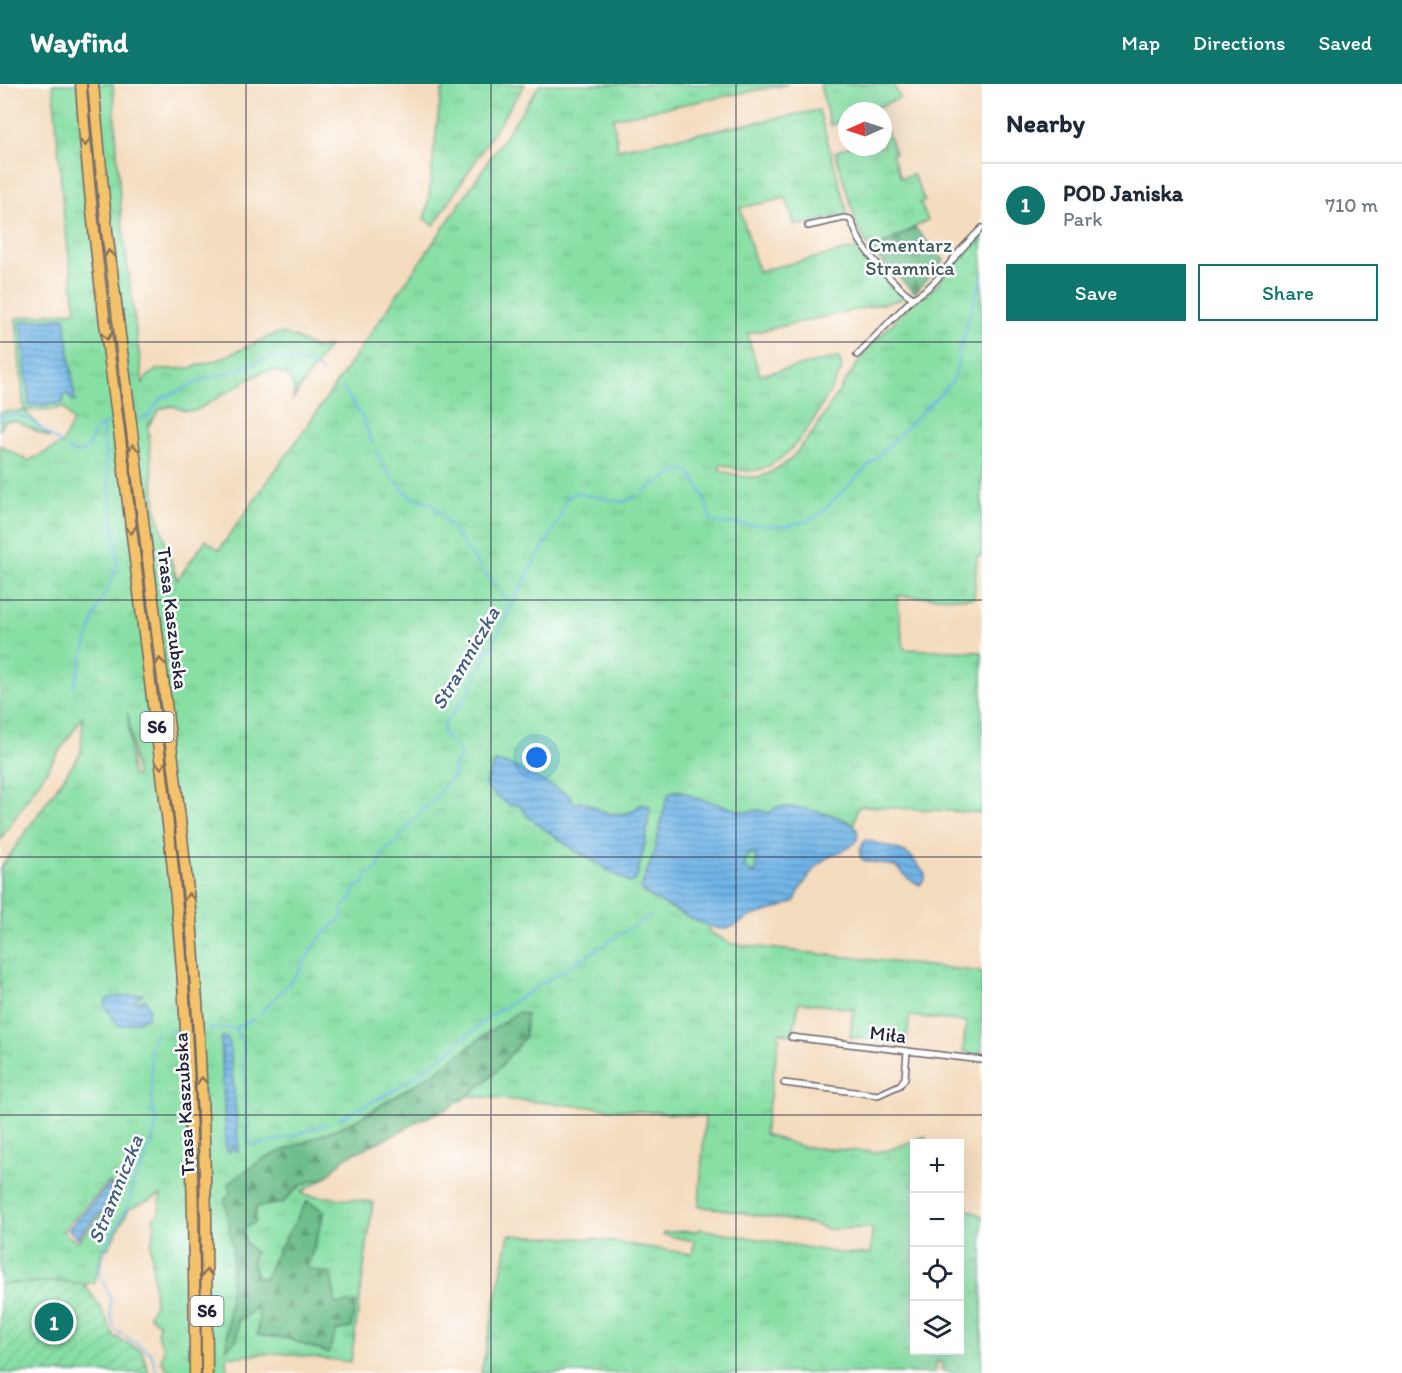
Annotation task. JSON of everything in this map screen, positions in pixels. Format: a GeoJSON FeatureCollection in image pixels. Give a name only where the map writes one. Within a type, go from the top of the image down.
{"type":"FeatureCollection","features":[{"type":"Feature","properties":{"kind":"highway","name":"Trasa Kaszubska"},"geometry":{"type":"LineString","coordinates":[[81,84],[100,280],[159,748],[180,941],[191,1129],[195,1373]]}},
{"type":"Feature","properties":{"kind":"highway","name":"Trasa Kaszubska"},"geometry":{"type":"LineString","coordinates":[[93,84],[109,251],[177,792],[191,927],[204,1140],[207,1373]]}},
{"type":"Feature","properties":{"kind":"street"},"geometry":{"type":"LineString","coordinates":[[808,226],[844,218],[850,219],[859,240],[870,257],[904,293],[913,298]]}},
{"type":"Feature","properties":{"kind":"street"},"geometry":{"type":"LineString","coordinates":[[857,355],[913,298],[942,275],[959,252],[982,228]]}},
{"type":"Feature","properties":{"kind":"street","name":"Miła"},"geometry":{"type":"LineString","coordinates":[[791,1037],[982,1060]]}},
{"type":"Feature","properties":{"kind":"street"},"geometry":{"type":"LineString","coordinates":[[784,1083],[882,1094],[903,1082],[907,1051]]}},
{"type":"Feature","properties":{"kind":"green space"},"geometry":{"type":"Polygon","coordinates":[[[53,84],[113,84],[121,215],[143,384],[156,370],[190,368],[220,359],[282,333],[317,349],[329,346],[293,399],[294,388],[287,375],[274,371],[262,372],[195,411],[186,411],[172,406],[160,409],[148,426],[156,510],[177,580],[206,540],[219,550],[307,426],[540,84],[789,84],[613,118],[618,149],[819,110],[847,211],[845,215],[795,226],[786,198],[740,208],[758,271],[862,247],[903,296],[902,299],[895,301],[747,334],[760,375],[839,357],[842,369],[804,433],[778,460],[763,468],[747,471],[720,464],[720,471],[757,477],[768,474],[789,461],[814,431],[866,351],[914,301],[935,287],[968,247],[982,235],[982,556],[977,556],[974,598],[897,596],[904,649],[982,652],[982,813],[862,806],[857,809],[854,825],[838,817],[806,809],[777,807],[769,813],[760,810],[744,812],[681,791],[669,793],[653,856],[641,888],[644,893],[709,926],[708,931],[732,944],[982,972],[982,1057],[973,1056],[963,1050],[966,1022],[910,1016],[906,1043],[850,1037],[853,1009],[799,1002],[793,1035],[780,1032],[764,1134],[803,1147],[875,1152],[889,1150],[910,1142],[910,1355],[964,1355],[964,1208],[982,1216],[982,1373],[951,1373],[941,1369],[944,1364],[937,1361],[934,1373],[481,1373],[509,1235],[594,1239],[692,1254],[695,1241],[663,1235],[664,1232],[701,1229],[839,1253],[871,1254],[872,1228],[827,1229],[812,1224],[699,1206],[705,1117],[468,1096],[495,1073],[483,1036],[439,1070],[357,1120],[228,1183],[243,1242],[232,1270],[226,1348],[237,1339],[238,1321],[258,1307],[258,1335],[289,1339],[327,1353],[337,1330],[351,1328],[307,1269],[325,1211],[307,1201],[272,1262],[265,1279],[257,1277],[252,1261],[255,1253],[245,1242],[243,1230],[255,1222],[256,1207],[283,1203],[301,1186],[325,1178],[301,1192],[306,1195],[373,1202],[351,1362],[278,1353],[226,1357],[227,1373],[170,1373],[161,1361],[164,1349],[157,1334],[159,1324],[149,1315],[155,1304],[151,1245],[155,1224],[153,1218],[159,1214],[161,1195],[129,1209],[108,1249],[103,1248],[95,1282],[0,1284],[0,869],[81,753],[83,716],[0,840],[0,445],[28,461],[62,444],[73,421],[64,408],[25,411],[50,438],[17,421],[5,421],[0,430],[0,412],[24,411],[16,318],[76,311],[64,218],[53,84]],[[128,713],[132,776],[136,776],[128,713]],[[500,762],[493,765],[486,782],[519,805],[528,817],[573,849],[630,883],[636,880],[646,838],[650,807],[641,804],[634,810],[617,814],[598,811],[572,802],[570,796],[500,762]],[[109,1182],[62,1231],[77,1242],[120,1194],[109,1182]]]}},
{"type":"Feature","properties":{"kind":"green space"},"geometry":{"type":"Polygon","coordinates":[[[449,84],[525,84],[434,225],[424,219],[428,204],[442,91],[449,84]]]}},
{"type":"Feature","properties":{"kind":"green space"},"geometry":{"type":"Polygon","coordinates":[[[820,84],[883,84],[884,86],[893,84],[900,98],[890,102],[838,102],[838,123],[830,126],[820,84]]]}},
{"type":"Feature","properties":{"kind":"green space"},"geometry":{"type":"Polygon","coordinates":[[[838,151],[838,156],[892,156],[892,154],[901,178],[913,174],[925,201],[920,203],[928,220],[871,251],[858,229],[835,152],[838,151]]]}},
{"type":"Feature","properties":{"kind":"green space","name":"Cmentarz Stramnica"},"geometry":{"type":"Polygon","coordinates":[[[915,228],[944,260],[915,293],[871,251],[915,228]]]}},
{"type":"Feature","properties":{"kind":"green space"},"geometry":{"type":"Polygon","coordinates":[[[747,855],[756,855],[754,874],[744,869],[747,855]]]}},
{"type":"Feature","properties":{"kind":"green space"},"geometry":{"type":"Polygon","coordinates":[[[518,1012],[526,1014],[525,1037],[495,1073],[468,1096],[449,1108],[346,1157],[325,1178],[312,1180],[297,1187],[283,1203],[256,1207],[255,1222],[243,1230],[245,1242],[255,1253],[252,1261],[257,1277],[265,1279],[272,1262],[307,1201],[325,1211],[307,1268],[331,1274],[336,1304],[356,1302],[351,1328],[337,1330],[328,1353],[289,1339],[257,1335],[259,1319],[257,1308],[238,1321],[237,1339],[226,1349],[233,1253],[225,1200],[230,1193],[228,1183],[263,1159],[357,1120],[439,1070],[518,1012]]]}},
{"type":"Feature","properties":{"kind":"green space"},"geometry":{"type":"Polygon","coordinates":[[[60,1281],[84,1284],[101,1308],[114,1336],[142,1351],[149,1373],[0,1373],[0,1284],[60,1281]]]}},
{"type":"Feature","properties":{"kind":"water"},"geometry":{"type":"Polygon","coordinates":[[[65,317],[75,401],[65,394],[63,403],[30,406],[21,322],[65,317]]]}},
{"type":"Feature","properties":{"kind":"water"},"geometry":{"type":"Polygon","coordinates":[[[496,761],[510,765],[571,796],[572,802],[577,804],[581,801],[602,811],[618,815],[628,813],[643,805],[650,807],[646,838],[636,880],[630,883],[573,849],[528,817],[519,805],[509,805],[487,789],[485,785],[496,761]]]}},
{"type":"Feature","properties":{"kind":"water"},"geometry":{"type":"Polygon","coordinates":[[[681,791],[744,812],[760,810],[769,813],[777,807],[811,810],[849,823],[857,831],[857,840],[820,864],[803,885],[795,901],[751,916],[729,928],[718,928],[673,909],[644,893],[641,888],[653,856],[669,793],[681,791]],[[747,855],[744,868],[754,874],[756,872],[756,855],[747,855]]]}},
{"type":"Feature","properties":{"kind":"water"},"geometry":{"type":"Polygon","coordinates":[[[866,840],[910,855],[925,874],[920,885],[907,878],[895,866],[865,861],[860,857],[861,848],[866,840]]]}},
{"type":"Feature","properties":{"kind":"water"},"geometry":{"type":"Polygon","coordinates":[[[143,994],[135,1000],[137,1002],[146,999],[149,1008],[147,1017],[139,1021],[119,1026],[105,1007],[106,1000],[110,998],[143,994]]]}},
{"type":"Feature","properties":{"kind":"water"},"geometry":{"type":"Polygon","coordinates":[[[222,1037],[227,1037],[230,1044],[239,1150],[236,1152],[235,1147],[231,1148],[230,1152],[226,1151],[222,1037]]]}},
{"type":"Feature","properties":{"kind":"water"},"geometry":{"type":"Polygon","coordinates":[[[109,1185],[118,1194],[77,1238],[68,1229],[109,1185]]]}},
{"type":"Feature","properties":{"kind":"waterway","name":"Stramniczka"},"geometry":{"type":"LineString","coordinates":[[643,492],[684,469],[689,472],[697,484],[705,500],[711,521],[784,526],[808,521],[820,514],[951,383],[982,278]]}},
{"type":"Feature","properties":{"kind":"waterway"},"geometry":{"type":"LineString","coordinates":[[139,419],[149,416],[162,398],[206,379],[269,357],[311,364],[322,372]]}},
{"type":"Feature","properties":{"kind":"waterway"},"geometry":{"type":"LineString","coordinates":[[342,387],[362,417],[373,444]]}},
{"type":"Feature","properties":{"kind":"waterway"},"geometry":{"type":"LineString","coordinates":[[0,417],[18,415],[30,420],[63,445]]}},
{"type":"Feature","properties":{"kind":"waterway"},"geometry":{"type":"LineString","coordinates":[[68,449],[75,453],[88,449],[94,432],[108,423]]}},
{"type":"Feature","properties":{"kind":"waterway"},"geometry":{"type":"LineString","coordinates":[[74,686],[95,615],[118,562],[102,425]]}},
{"type":"Feature","properties":{"kind":"waterway"},"geometry":{"type":"LineString","coordinates":[[376,450],[386,470],[410,497],[433,504],[510,606]]}},
{"type":"Feature","properties":{"kind":"waterway","name":"Stramniczka"},"geometry":{"type":"LineString","coordinates":[[260,1013],[298,974],[321,936],[341,919],[344,905],[352,899],[356,886],[364,885],[366,877],[379,867],[384,852],[396,843],[417,815],[432,802],[454,776],[454,764],[461,757],[458,748],[451,744],[443,732],[445,722],[467,694],[532,566],[559,521],[566,498],[577,492],[624,502],[637,496]]}},
{"type":"Feature","properties":{"kind":"waterway"},"geometry":{"type":"LineString","coordinates":[[339,1119],[398,1088],[446,1054],[489,1017],[650,916]]}},
{"type":"Feature","properties":{"kind":"waterway","name":"Stramniczka"},"geometry":{"type":"LineString","coordinates":[[209,1029],[236,1028],[255,1018]]}},
{"type":"Feature","properties":{"kind":"waterway"},"geometry":{"type":"LineString","coordinates":[[236,1028],[243,1046],[248,1144],[253,1146],[286,1138],[327,1124]]}},
{"type":"Feature","properties":{"kind":"waterway","name":"Stramniczka"},"geometry":{"type":"LineString","coordinates":[[169,1031],[176,1031]]}},
{"type":"Feature","properties":{"kind":"waterway","name":"Stramniczka"},"geometry":{"type":"LineString","coordinates":[[157,1373],[151,1353],[114,1329],[110,1311],[111,1299],[99,1273],[105,1248],[129,1203],[133,1183],[145,1162],[146,1153],[152,1146],[157,1120],[152,1108],[151,1043],[155,1033],[158,1032]]}},
{"type":"Feature","properties":{"kind":"place","name":"POD Janiska"},"geometry":{"type":"Point","coordinates":[54,1322]}}]}
